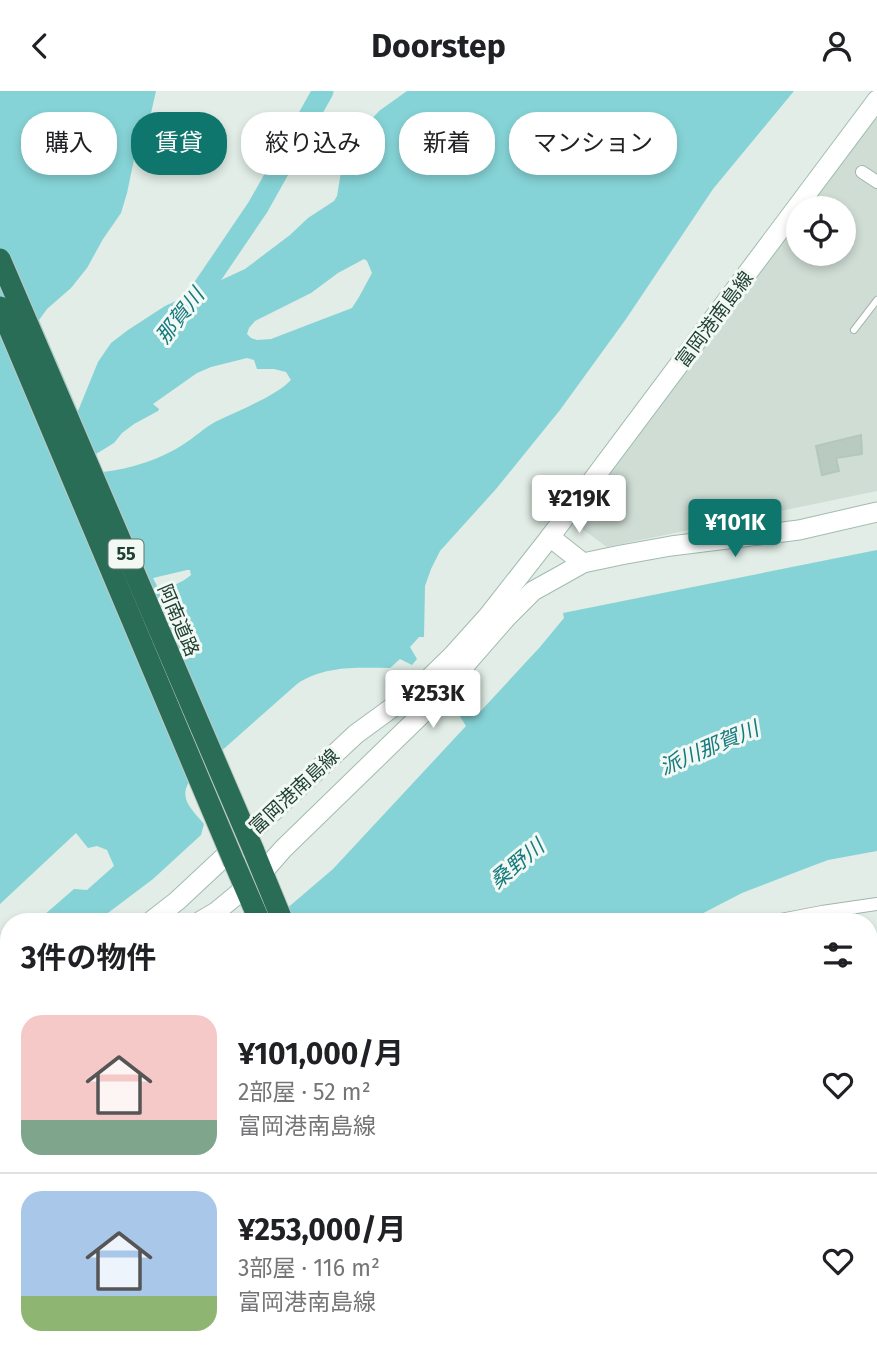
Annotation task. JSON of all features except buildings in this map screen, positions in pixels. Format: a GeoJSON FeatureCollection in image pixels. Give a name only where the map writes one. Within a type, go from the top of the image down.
{"type":"FeatureCollection","features":[{"type":"Feature","properties":{"kind":"highway","name":"阿南道路"},"geometry":{"type":"LineString","coordinates":[[0,259],[279,913]]}},
{"type":"Feature","properties":{"kind":"highway","name":"55"},"geometry":{"type":"LineString","coordinates":[[0,307],[256,913]]}},
{"type":"Feature","properties":{"kind":"main road","name":"富岡港南島線"},"geometry":{"type":"LineString","coordinates":[[162,913],[356,734],[419,688],[453,656],[550,537],[877,100]]}},
{"type":"Feature","properties":{"kind":"main road"},"geometry":{"type":"LineString","coordinates":[[262,873],[283,849],[424,712],[533,591],[583,563],[671,547],[799,530],[877,512]]}},
{"type":"Feature","properties":{"kind":"main road"},"geometry":{"type":"LineString","coordinates":[[550,537],[583,563]]}},
{"type":"Feature","properties":{"kind":"main road"},"geometry":{"type":"LineString","coordinates":[[214,913],[245,888]]}},
{"type":"Feature","properties":{"kind":"street"},"geometry":{"type":"LineString","coordinates":[[862,171],[877,182]]}},
{"type":"Feature","properties":{"kind":"street"},"geometry":{"type":"LineString","coordinates":[[817,913],[877,904]]}},
{"type":"Feature","properties":{"kind":"lane"},"geometry":{"type":"LineString","coordinates":[[854,330],[877,300]]}},
{"type":"Feature","properties":{"kind":"shaded area"},"geometry":{"type":"Polygon","coordinates":[[[877,110],[877,491],[607,547],[571,521],[786,232],[786,266],[856,266],[856,196],[813,196],[877,110]]]}},
{"type":"Feature","properties":{"kind":"water"},"geometry":{"type":"Polygon","coordinates":[[[0,91],[156,91],[151,112],[131,112],[131,174],[121,213],[87,268],[39,320],[78,411],[98,362],[111,343],[165,306],[245,269],[308,218],[334,201],[340,175],[385,175],[385,112],[378,112],[407,91],[794,91],[713,189],[626,319],[560,410],[496,489],[440,551],[425,586],[424,637],[419,637],[410,647],[417,659],[412,665],[400,659],[390,668],[330,671],[319,673],[297,684],[192,777],[186,797],[190,807],[204,824],[201,835],[153,879],[108,913],[46,913],[74,889],[87,890],[114,866],[107,850],[97,846],[88,848],[76,833],[0,904],[0,91]],[[364,259],[338,273],[311,293],[255,321],[247,334],[257,340],[271,339],[352,308],[372,273],[364,259]],[[247,358],[197,373],[153,404],[158,411],[134,424],[114,443],[96,454],[103,472],[156,459],[184,444],[211,424],[266,398],[291,380],[286,372],[257,369],[254,360],[247,358]],[[190,570],[153,578],[158,588],[167,587],[191,575],[190,570]]]}},
{"type":"Feature","properties":{"kind":"water"},"geometry":{"type":"Polygon","coordinates":[[[877,550],[877,851],[828,860],[742,893],[703,913],[282,913],[333,869],[466,726],[456,710],[462,704],[478,714],[540,647],[564,618],[563,613],[877,550]]]}},
{"type":"Feature","properties":{"kind":"waterway","name":"那賀川"},"geometry":{"type":"LineString","coordinates":[[187,310],[258,207],[323,91]]}},
{"type":"Feature","properties":{"kind":"water label","name":"派川那賀川"},"geometry":{"type":"Point","coordinates":[709,748]}},
{"type":"Feature","properties":{"kind":"water label","name":"桑野川"},"geometry":{"type":"Point","coordinates":[517,864]}}]}
